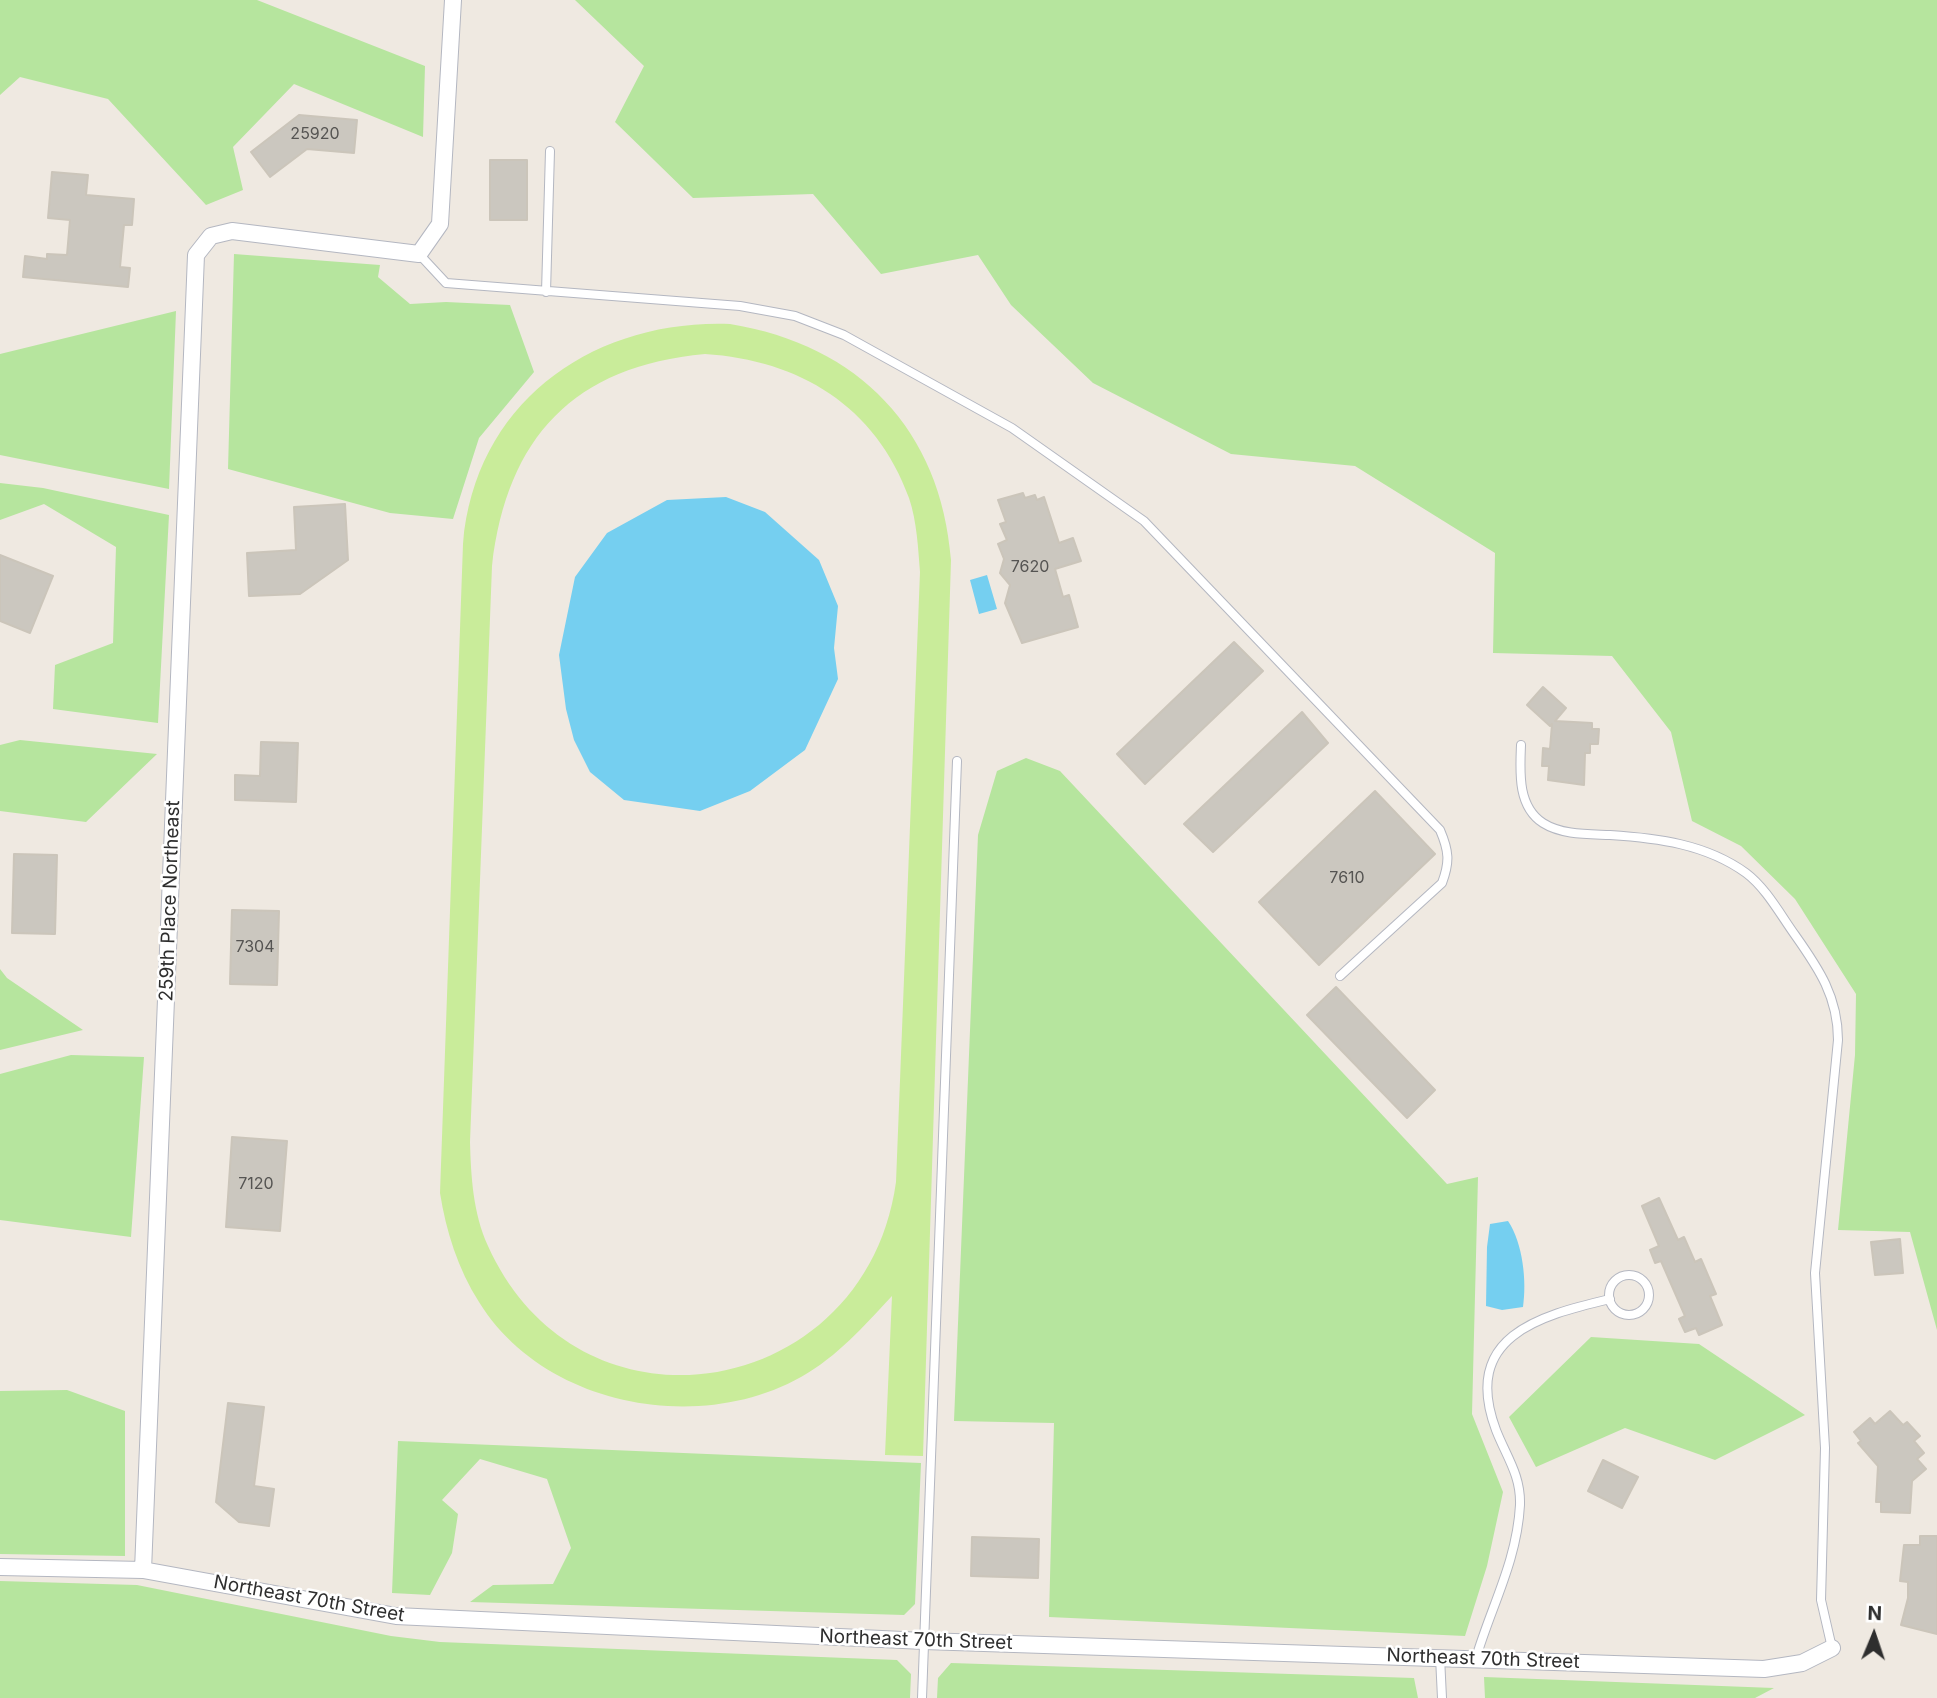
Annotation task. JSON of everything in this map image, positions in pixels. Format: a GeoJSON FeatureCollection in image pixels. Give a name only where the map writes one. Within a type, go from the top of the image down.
{"type":"FeatureCollection","features":[{"type":"Feature","properties":{"kind":"street"},"geometry":{"type":"LineString","coordinates":[[419,254],[440,224],[453,0]]}},
{"type":"Feature","properties":{"kind":"street","name":"259th Place Northeast"},"geometry":{"type":"LineString","coordinates":[[143,1570],[196,255],[211,236],[232,231],[419,254]]}},
{"type":"Feature","properties":{"kind":"street","name":"Northeast 70th Street"},"geometry":{"type":"LineString","coordinates":[[0,1567],[143,1570],[396,1616],[923,1641],[1764,1669],[1802,1663],[1832,1648]]}},
{"type":"Feature","properties":{"kind":"lane"},"geometry":{"type":"LineString","coordinates":[[546,292],[550,151]]}},
{"type":"Feature","properties":{"kind":"lane"},"geometry":{"type":"LineString","coordinates":[[419,254],[446,283],[740,306],[795,316],[844,335],[1012,428],[1144,521],[1440,830],[1448,847],[1450,863],[1442,883],[1339,976]]}},
{"type":"Feature","properties":{"kind":"lane"},"geometry":{"type":"LineString","coordinates":[[1521,745],[1520,779],[1523,794],[1529,809],[1543,823],[1569,833],[1654,838],[1694,847],[1747,873],[1765,892],[1818,968],[1835,1004],[1838,1040],[1815,1273],[1825,1448],[1821,1600],[1832,1648]]}},
{"type":"Feature","properties":{"kind":"lane"},"geometry":{"type":"LineString","coordinates":[[922,1698],[957,761]]}},
{"type":"Feature","properties":{"kind":"lane"},"geometry":{"type":"LineString","coordinates":[[1626,1276],[1640,1279],[1649,1292],[1646,1307],[1633,1315],[1618,1312],[1609,1299],[1613,1284],[1626,1276]]}},
{"type":"Feature","properties":{"kind":"lane"},"geometry":{"type":"LineString","coordinates":[[1476,1658],[1486,1623],[1500,1597],[1520,1506],[1514,1465],[1486,1404],[1487,1383],[1493,1363],[1511,1336],[1527,1324],[1552,1312],[1609,1299]]}},
{"type":"Feature","properties":{"kind":"lane"},"geometry":{"type":"LineString","coordinates":[[1440,1657],[1442,1698]]}},
{"type":"Feature","properties":{"kind":"green space"},"geometry":{"type":"Polygon","coordinates":[[[0,0],[257,0],[425,66],[423,137],[294,84],[233,147],[243,190],[206,205],[108,99],[20,77],[0,95],[0,0]]]}},
{"type":"Feature","properties":{"kind":"green space"},"geometry":{"type":"Polygon","coordinates":[[[575,0],[1937,0],[1937,1330],[1910,1232],[1838,1230],[1855,1055],[1856,994],[1795,899],[1741,846],[1692,821],[1671,732],[1612,656],[1493,653],[1495,553],[1355,466],[1231,454],[1093,383],[1011,305],[978,255],[881,274],[813,194],[693,198],[615,122],[644,66],[575,0]]]}},
{"type":"Feature","properties":{"kind":"green space"},"geometry":{"type":"Polygon","coordinates":[[[234,254],[380,265],[378,277],[410,304],[446,302],[510,305],[534,372],[479,438],[453,519],[390,513],[228,469],[234,254]]]}},
{"type":"Feature","properties":{"kind":"green space"},"geometry":{"type":"Polygon","coordinates":[[[176,311],[169,489],[0,455],[0,354],[176,311]]]}},
{"type":"Feature","properties":{"kind":"green space"},"geometry":{"type":"Polygon","coordinates":[[[730,324],[776,335],[818,351],[854,374],[885,401],[911,434],[930,471],[944,513],[951,560],[923,1456],[885,1455],[892,1296],[827,1360],[801,1377],[760,1395],[716,1404],[671,1406],[625,1400],[582,1387],[542,1366],[507,1337],[479,1302],[465,1276],[449,1235],[440,1193],[463,544],[472,493],[491,449],[517,410],[550,378],[589,354],[633,336],[680,326],[730,324]],[[705,354],[659,361],[619,374],[584,392],[555,416],[531,445],[513,480],[500,520],[492,566],[470,1142],[476,1208],[488,1246],[531,1311],[586,1353],[650,1373],[715,1372],[778,1352],[833,1313],[874,1256],[896,1182],[920,572],[914,516],[895,466],[855,414],[830,394],[802,378],[772,366],[705,354]]]}},
{"type":"Feature","properties":{"kind":"green space"},"geometry":{"type":"Polygon","coordinates":[[[0,483],[43,488],[169,515],[158,723],[53,709],[55,665],[113,643],[116,547],[44,504],[0,520],[0,483]]]}},
{"type":"Feature","properties":{"kind":"green space"},"geometry":{"type":"Polygon","coordinates":[[[20,740],[157,754],[86,822],[0,811],[0,745],[20,740]]]}},
{"type":"Feature","properties":{"kind":"green space"},"geometry":{"type":"Polygon","coordinates":[[[1026,758],[1060,771],[1447,1184],[1478,1177],[1472,1414],[1503,1492],[1487,1566],[1465,1636],[1049,1617],[1054,1423],[954,1421],[978,835],[997,771],[1026,758]]]}},
{"type":"Feature","properties":{"kind":"green space"},"geometry":{"type":"Polygon","coordinates":[[[0,969],[7,978],[83,1030],[0,1050],[0,969]]]}},
{"type":"Feature","properties":{"kind":"green space"},"geometry":{"type":"Polygon","coordinates":[[[71,1055],[144,1057],[131,1237],[0,1220],[0,1074],[71,1055]]]}},
{"type":"Feature","properties":{"kind":"green space"},"geometry":{"type":"Polygon","coordinates":[[[1591,1337],[1699,1344],[1805,1415],[1715,1460],[1625,1428],[1536,1467],[1509,1417],[1591,1337]]]}},
{"type":"Feature","properties":{"kind":"green space"},"geometry":{"type":"Polygon","coordinates":[[[67,1390],[125,1411],[125,1556],[0,1554],[0,1391],[67,1390]]]}},
{"type":"Feature","properties":{"kind":"green space"},"geometry":{"type":"Polygon","coordinates":[[[398,1441],[921,1463],[915,1604],[904,1615],[470,1602],[493,1585],[553,1584],[571,1548],[547,1479],[480,1459],[442,1500],[458,1514],[452,1553],[430,1595],[392,1593],[398,1441]]]}},
{"type":"Feature","properties":{"kind":"green space"},"geometry":{"type":"Polygon","coordinates":[[[0,1581],[137,1585],[391,1636],[440,1642],[897,1660],[911,1674],[910,1698],[0,1698],[0,1581]]]}},
{"type":"Feature","properties":{"kind":"green space"},"geometry":{"type":"Polygon","coordinates":[[[951,1663],[1414,1678],[1418,1698],[937,1698],[938,1678],[951,1663]]]}},
{"type":"Feature","properties":{"kind":"green space"},"geometry":{"type":"Polygon","coordinates":[[[1484,1677],[1774,1688],[1755,1698],[1485,1698],[1484,1677]]]}},
{"type":"Feature","properties":{"kind":"water"},"geometry":{"type":"Polygon","coordinates":[[[726,497],[765,512],[819,560],[838,606],[834,648],[838,679],[805,750],[750,791],[700,811],[624,800],[590,772],[574,740],[566,709],[559,655],[575,577],[607,533],[667,500],[726,497]]]}},
{"type":"Feature","properties":{"kind":"water"},"geometry":{"type":"Polygon","coordinates":[[[987,575],[997,609],[979,614],[970,580],[987,575]]]}},
{"type":"Feature","properties":{"kind":"water"},"geometry":{"type":"Polygon","coordinates":[[[1508,1221],[1520,1251],[1524,1297],[1523,1307],[1502,1310],[1486,1306],[1487,1247],[1490,1224],[1508,1221]]]}},
{"type":"Feature","properties":{"kind":"building"},"geometry":{"type":"Polygon","coordinates":[[[299,115],[357,120],[354,153],[307,149],[270,177],[251,152],[299,115]]]}},
{"type":"Feature","properties":{"kind":"building"},"geometry":{"type":"Polygon","coordinates":[[[490,160],[527,160],[527,220],[490,220],[490,160]]]}},
{"type":"Feature","properties":{"kind":"building"},"geometry":{"type":"Polygon","coordinates":[[[52,172],[88,175],[86,195],[134,199],[132,225],[124,225],[120,267],[130,268],[128,287],[23,277],[25,256],[47,259],[47,254],[67,255],[70,220],[48,218],[52,172]]]}},
{"type":"Feature","properties":{"kind":"building"},"geometry":{"type":"Polygon","coordinates":[[[1023,493],[1025,498],[1035,495],[1037,500],[1044,497],[1059,543],[1073,538],[1081,561],[1055,569],[1063,597],[1069,595],[1078,627],[1022,643],[1005,603],[1010,585],[1000,573],[1004,559],[998,544],[1007,540],[1000,524],[1006,522],[998,500],[1023,493]]]}},
{"type":"Feature","properties":{"kind":"building"},"geometry":{"type":"Polygon","coordinates":[[[345,504],[348,560],[300,594],[249,596],[247,553],[296,550],[294,507],[345,504]]]}},
{"type":"Feature","properties":{"kind":"building"},"geometry":{"type":"Polygon","coordinates":[[[0,555],[53,576],[30,633],[0,621],[0,555]]]}},
{"type":"Feature","properties":{"kind":"building"},"geometry":{"type":"Polygon","coordinates":[[[1234,642],[1263,671],[1145,784],[1117,754],[1234,642]]]}},
{"type":"Feature","properties":{"kind":"building"},"geometry":{"type":"Polygon","coordinates":[[[1543,687],[1566,708],[1555,721],[1592,723],[1592,729],[1599,729],[1598,744],[1590,744],[1590,753],[1585,753],[1584,785],[1548,780],[1549,766],[1542,766],[1543,748],[1550,749],[1552,724],[1550,726],[1527,705],[1543,687]]]}},
{"type":"Feature","properties":{"kind":"building"},"geometry":{"type":"Polygon","coordinates":[[[1302,712],[1328,743],[1213,852],[1184,824],[1302,712]]]}},
{"type":"Feature","properties":{"kind":"building"},"geometry":{"type":"Polygon","coordinates":[[[261,742],[298,743],[296,802],[235,800],[235,775],[260,776],[261,742]]]}},
{"type":"Feature","properties":{"kind":"building"},"geometry":{"type":"Polygon","coordinates":[[[1375,791],[1435,854],[1319,965],[1259,902],[1375,791]]]}},
{"type":"Feature","properties":{"kind":"building"},"geometry":{"type":"Polygon","coordinates":[[[14,854],[57,855],[55,934],[12,933],[14,854]]]}},
{"type":"Feature","properties":{"kind":"building"},"geometry":{"type":"Polygon","coordinates":[[[232,910],[279,911],[277,985],[230,984],[232,910]]]}},
{"type":"Feature","properties":{"kind":"building"},"geometry":{"type":"Polygon","coordinates":[[[1336,987],[1435,1090],[1407,1118],[1307,1015],[1336,987]]]}},
{"type":"Feature","properties":{"kind":"building"},"geometry":{"type":"Polygon","coordinates":[[[232,1137],[287,1141],[280,1231],[226,1227],[232,1137]]]}},
{"type":"Feature","properties":{"kind":"building"},"geometry":{"type":"Polygon","coordinates":[[[1659,1198],[1678,1240],[1684,1237],[1695,1262],[1701,1259],[1716,1294],[1710,1296],[1722,1325],[1699,1335],[1696,1328],[1685,1332],[1679,1319],[1685,1316],[1661,1261],[1655,1263],[1650,1250],[1659,1246],[1642,1206],[1659,1198]]]}},
{"type":"Feature","properties":{"kind":"building"},"geometry":{"type":"Polygon","coordinates":[[[1900,1239],[1903,1273],[1875,1275],[1871,1242],[1900,1239]]]}},
{"type":"Feature","properties":{"kind":"building"},"geometry":{"type":"Polygon","coordinates":[[[228,1403],[264,1407],[254,1486],[274,1489],[269,1526],[239,1522],[216,1502],[228,1403]]]}},
{"type":"Feature","properties":{"kind":"building"},"geometry":{"type":"Polygon","coordinates":[[[1890,1411],[1903,1425],[1907,1422],[1920,1436],[1914,1441],[1924,1453],[1917,1459],[1926,1469],[1912,1481],[1910,1513],[1881,1512],[1881,1502],[1876,1502],[1878,1466],[1858,1443],[1861,1441],[1854,1432],[1870,1418],[1875,1424],[1890,1411]]]}},
{"type":"Feature","properties":{"kind":"building"},"geometry":{"type":"Polygon","coordinates":[[[1603,1460],[1638,1477],[1622,1508],[1588,1491],[1603,1460]]]}},
{"type":"Feature","properties":{"kind":"building"},"geometry":{"type":"Polygon","coordinates":[[[1920,1536],[1937,1536],[1937,1634],[1901,1625],[1908,1598],[1908,1582],[1900,1581],[1904,1545],[1920,1545],[1920,1536]]]}},
{"type":"Feature","properties":{"kind":"building"},"geometry":{"type":"Polygon","coordinates":[[[972,1537],[1039,1539],[1038,1578],[971,1576],[972,1537]]]}}]}
